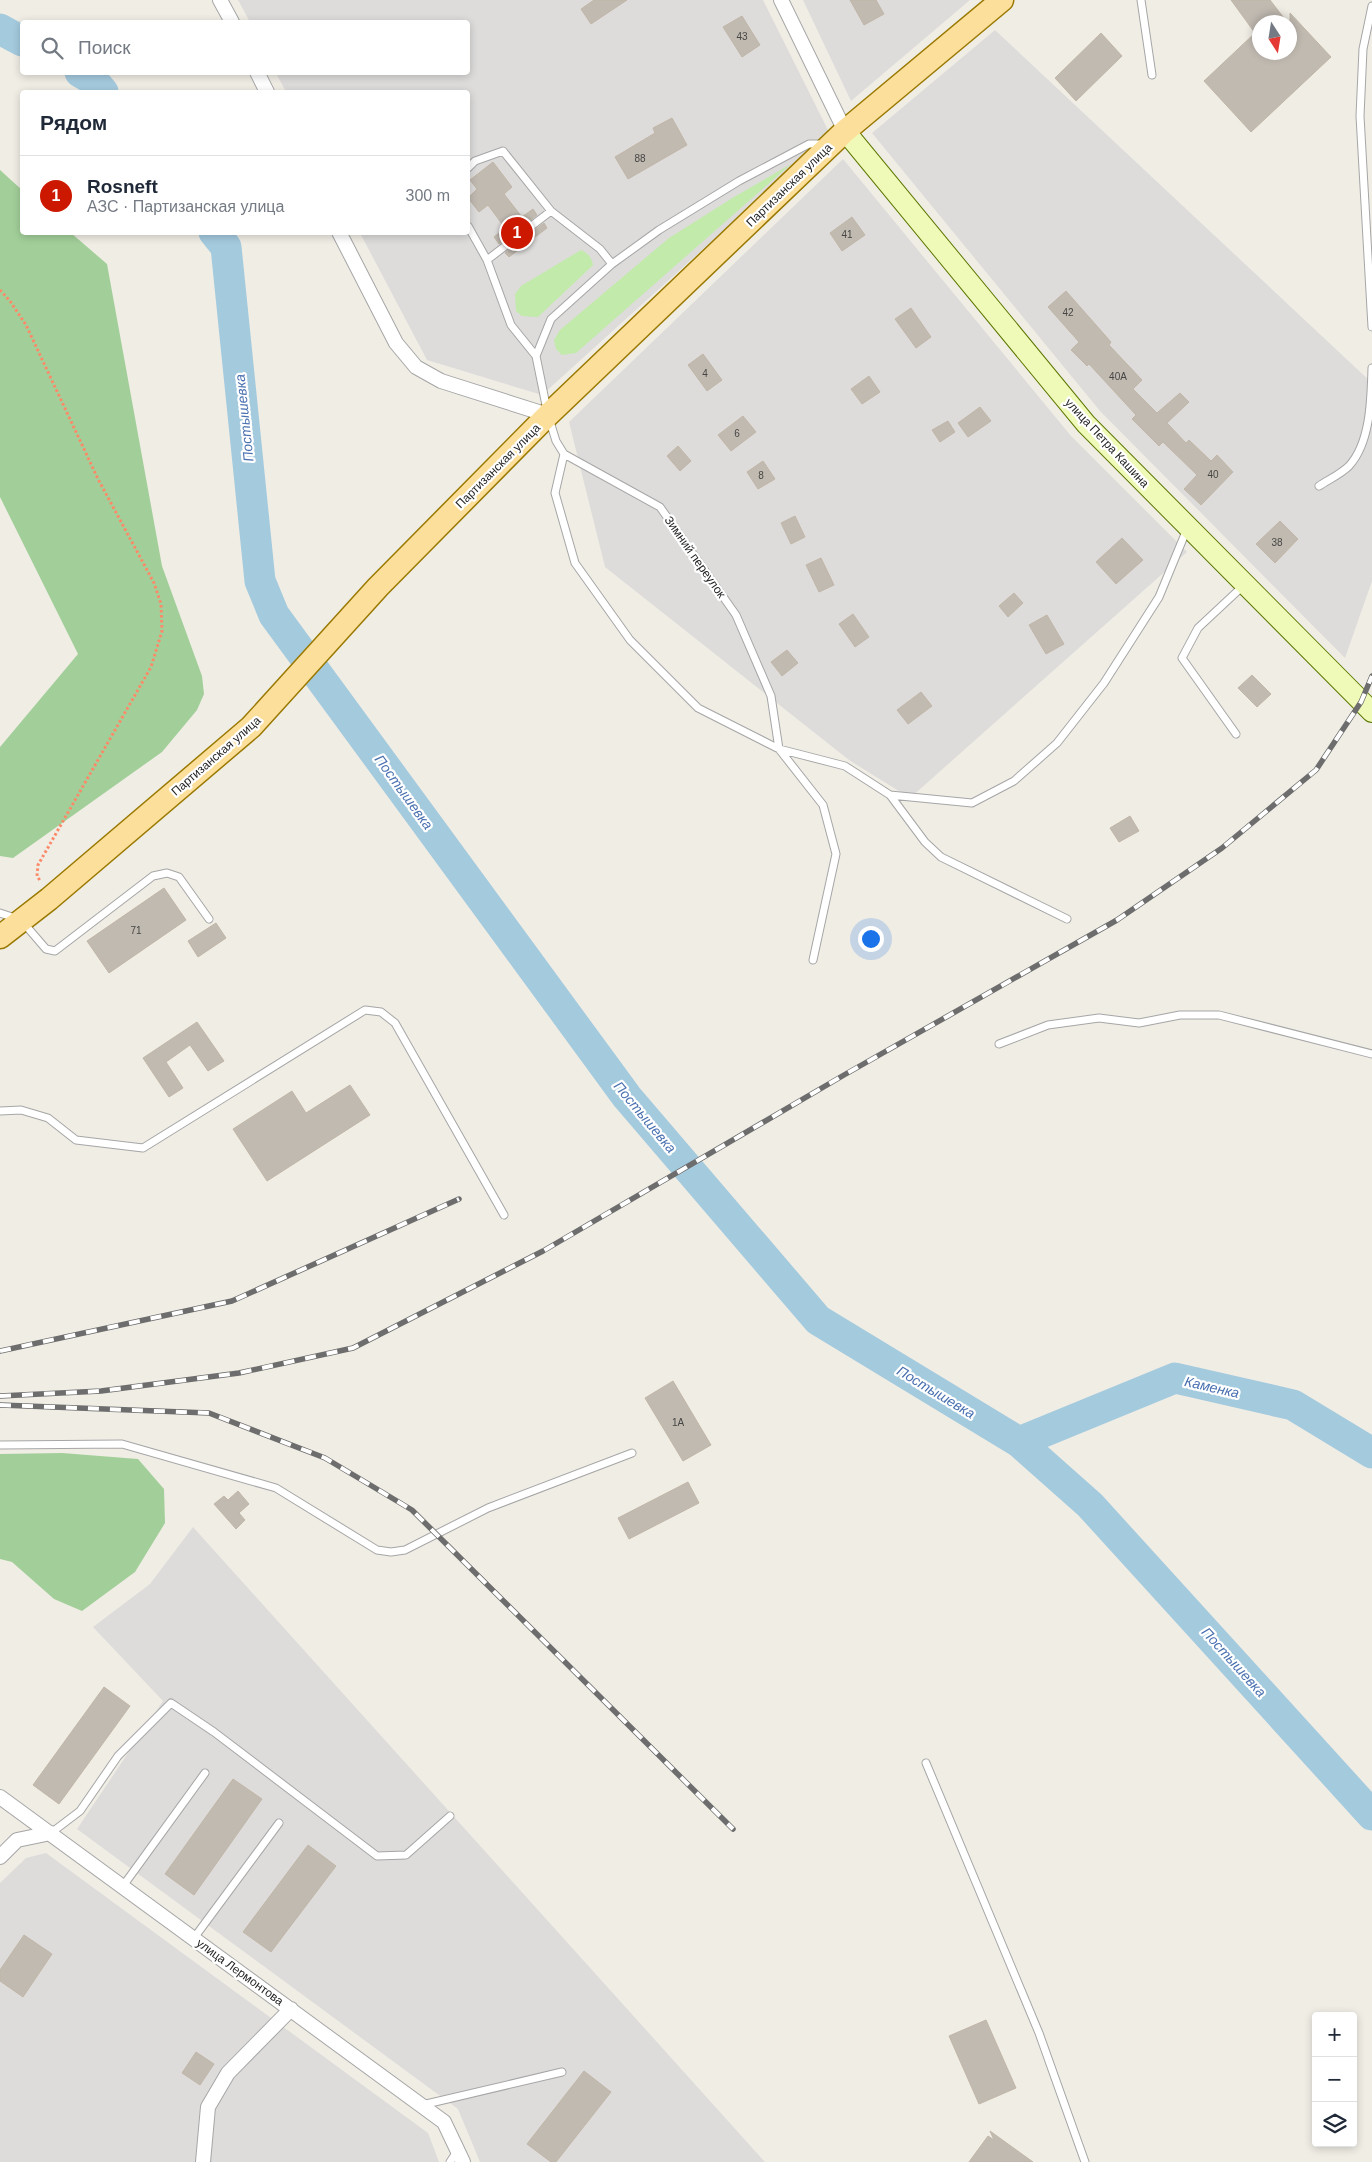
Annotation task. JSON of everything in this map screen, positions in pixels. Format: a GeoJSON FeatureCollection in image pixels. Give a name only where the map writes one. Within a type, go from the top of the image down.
{"type":"FeatureCollection","features":[{"type":"Feature","properties":{"kind":"main road","name":"Партизанская улица"},"geometry":{"type":"LineString","coordinates":[[0,937],[10,916],[49,898],[251,727],[378,587],[548,415],[838,138],[1002,0]]}},
{"type":"Feature","properties":{"kind":"main road","name":"улица Петра Кашина"},"geometry":{"type":"LineString","coordinates":[[838,138],[1086,424],[1372,712]]}},
{"type":"Feature","properties":{"kind":"street"},"geometry":{"type":"LineString","coordinates":[[220,0],[231,20]]}},
{"type":"Feature","properties":{"kind":"street"},"geometry":{"type":"LineString","coordinates":[[781,0],[838,138]]}},
{"type":"Feature","properties":{"kind":"street"},"geometry":{"type":"LineString","coordinates":[[258,75],[266,90]]}},
{"type":"Feature","properties":{"kind":"street"},"geometry":{"type":"LineString","coordinates":[[341,235],[396,343],[416,367],[441,381],[548,415]]}},
{"type":"Feature","properties":{"kind":"street","name":"улица Лермонтова"},"geometry":{"type":"LineString","coordinates":[[0,1797],[444,2122],[461,2156]]}},
{"type":"Feature","properties":{"kind":"street"},"geometry":{"type":"LineString","coordinates":[[0,1857],[17,1840],[51,1833]]}},
{"type":"Feature","properties":{"kind":"street"},"geometry":{"type":"LineString","coordinates":[[203,2162],[208,2107],[228,2073],[291,2009]]}},
{"type":"Feature","properties":{"kind":"lane"},"geometry":{"type":"LineString","coordinates":[[1142,0],[1152,75]]}},
{"type":"Feature","properties":{"kind":"lane"},"geometry":{"type":"LineString","coordinates":[[1372,6],[1363,49],[1360,116],[1372,327]]}},
{"type":"Feature","properties":{"kind":"lane"},"geometry":{"type":"LineString","coordinates":[[536,356],[550,320],[612,264],[659,230],[739,182],[809,144],[838,138]]}},
{"type":"Feature","properties":{"kind":"lane"},"geometry":{"type":"LineString","coordinates":[[470,166],[475,161],[503,151],[551,211],[600,249],[612,264]]}},
{"type":"Feature","properties":{"kind":"lane"},"geometry":{"type":"LineString","coordinates":[[487,260],[551,211]]}},
{"type":"Feature","properties":{"kind":"lane"},"geometry":{"type":"LineString","coordinates":[[470,230],[487,260],[511,325],[536,356],[548,415],[556,440],[564,454],[556,493],[575,563],[630,640],[698,708],[779,749],[845,766],[890,795],[925,842],[942,857],[1067,919]]}},
{"type":"Feature","properties":{"kind":"lane"},"geometry":{"type":"LineString","coordinates":[[1319,486],[1349,466],[1363,441],[1371,408],[1372,368]]}},
{"type":"Feature","properties":{"kind":"lane","name":"Зимний переулок"},"geometry":{"type":"LineString","coordinates":[[564,454],[660,507],[736,615],[771,696],[779,749]]}},
{"type":"Feature","properties":{"kind":"lane"},"geometry":{"type":"LineString","coordinates":[[890,795],[972,803],[1014,780],[1050,749],[1104,683],[1159,597],[1188,526]]}},
{"type":"Feature","properties":{"kind":"lane"},"geometry":{"type":"LineString","coordinates":[[1236,734],[1182,658],[1198,628],[1246,584]]}},
{"type":"Feature","properties":{"kind":"lane"},"geometry":{"type":"LineString","coordinates":[[779,749],[822,805],[836,854],[813,960]]}},
{"type":"Feature","properties":{"kind":"lane"},"geometry":{"type":"LineString","coordinates":[[10,916],[46,949],[54,951],[153,876],[167,873],[179,877],[209,919]]}},
{"type":"Feature","properties":{"kind":"lane"},"geometry":{"type":"LineString","coordinates":[[0,1110],[21,1110],[48,1118],[76,1140],[143,1148],[365,1010],[381,1012],[394,1023],[504,1215]]}},
{"type":"Feature","properties":{"kind":"lane"},"geometry":{"type":"LineString","coordinates":[[999,1044],[1048,1025],[1099,1018],[1139,1023],[1180,1016],[1219,1014],[1372,1054]]}},
{"type":"Feature","properties":{"kind":"lane"},"geometry":{"type":"LineString","coordinates":[[0,1445],[122,1444],[276,1488],[377,1550],[391,1552],[405,1550],[488,1508],[632,1453]]}},
{"type":"Feature","properties":{"kind":"lane"},"geometry":{"type":"LineString","coordinates":[[51,1833],[80,1811],[118,1756],[171,1703],[214,1732],[377,1856],[406,1855],[450,1816]]}},
{"type":"Feature","properties":{"kind":"lane"},"geometry":{"type":"LineString","coordinates":[[926,1763],[1039,2033],[1086,2162]]}},
{"type":"Feature","properties":{"kind":"lane"},"geometry":{"type":"LineString","coordinates":[[123,1886],[205,1773]]}},
{"type":"Feature","properties":{"kind":"lane"},"geometry":{"type":"LineString","coordinates":[[194,1938],[279,1823]]}},
{"type":"Feature","properties":{"kind":"lane"},"geometry":{"type":"LineString","coordinates":[[422,2105],[562,2072]]}},
{"type":"Feature","properties":{"kind":"lane"},"geometry":{"type":"LineString","coordinates":[[450,2162],[461,2156]]}},
{"type":"Feature","properties":{"kind":"path"},"geometry":{"type":"LineString","coordinates":[[0,290],[26,325],[98,479],[154,583],[161,604],[162,631],[151,667],[38,865],[37,876],[49,898]]}},
{"type":"Feature","properties":{"kind":"shaded area"},"geometry":{"type":"Polygon","coordinates":[[[238,0],[763,0],[830,134],[542,395],[427,360],[361,235],[470,235],[470,90],[285,90],[277,75],[470,75],[470,20],[249,20],[238,0]]]}},
{"type":"Feature","properties":{"kind":"shaded area"},"geometry":{"type":"Polygon","coordinates":[[[803,0],[970,0],[851,101],[803,0]]]}},
{"type":"Feature","properties":{"kind":"shaded area"},"geometry":{"type":"Polygon","coordinates":[[[995,30],[1372,383],[1372,581],[1345,658],[1100,411],[872,133],[995,30]]]}},
{"type":"Feature","properties":{"kind":"shaded area"},"geometry":{"type":"Polygon","coordinates":[[[843,159],[1071,436],[1187,552],[910,798],[849,760],[605,567],[569,422],[843,159]]]}},
{"type":"Feature","properties":{"kind":"shaded area"},"geometry":{"type":"Polygon","coordinates":[[[193,1527],[765,2162],[480,2162],[458,2109],[77,1829],[163,1701],[93,1627],[150,1584],[193,1527]]]}},
{"type":"Feature","properties":{"kind":"shaded area"},"geometry":{"type":"Polygon","coordinates":[[[46,1853],[428,2133],[439,2162],[0,2162],[0,1883],[26,1858],[46,1853]]]}},
{"type":"Feature","properties":{"kind":"green space"},"geometry":{"type":"Polygon","coordinates":[[[791,164],[576,353],[562,355],[556,349],[554,340],[560,330],[669,238],[791,164]]]}},
{"type":"Feature","properties":{"kind":"green space"},"geometry":{"type":"Polygon","coordinates":[[[0,170],[20,188],[20,235],[73,235],[107,264],[162,566],[202,676],[204,694],[197,710],[162,752],[13,858],[0,856],[0,747],[78,654],[0,497],[0,170]]]}},
{"type":"Feature","properties":{"kind":"green space"},"geometry":{"type":"Polygon","coordinates":[[[581,250],[589,256],[593,265],[538,317],[522,316],[516,311],[515,294],[521,286],[581,250]]]}},
{"type":"Feature","properties":{"kind":"green space"},"geometry":{"type":"Polygon","coordinates":[[[62,1453],[138,1459],[164,1489],[165,1523],[135,1572],[82,1611],[54,1599],[12,1562],[0,1559],[0,1454],[62,1453]]]}},
{"type":"Feature","properties":{"kind":"building"},"geometry":{"type":"Polygon","coordinates":[[[594,0],[627,0],[591,24],[581,9],[594,0]]]}},
{"type":"Feature","properties":{"kind":"building"},"geometry":{"type":"Polygon","coordinates":[[[850,0],[876,0],[884,14],[864,25],[850,0]]]}},
{"type":"Feature","properties":{"kind":"building"},"geometry":{"type":"Polygon","coordinates":[[[1231,0],[1270,0],[1282,15],[1252,15],[1252,29],[1231,0]]]}},
{"type":"Feature","properties":{"kind":"building"},"geometry":{"type":"Polygon","coordinates":[[[742,16],[760,45],[742,57],[723,27],[742,16]]]}},
{"type":"Feature","properties":{"kind":"building"},"geometry":{"type":"Polygon","coordinates":[[[1297,21],[1331,57],[1251,132],[1204,81],[1252,36],[1252,60],[1297,60],[1297,21]]]}},
{"type":"Feature","properties":{"kind":"building"},"geometry":{"type":"Polygon","coordinates":[[[1101,33],[1122,56],[1076,101],[1055,78],[1101,33]]]}},
{"type":"Feature","properties":{"kind":"building"},"geometry":{"type":"Polygon","coordinates":[[[672,118],[687,145],[628,179],[615,157],[655,133],[653,128],[672,118]]]}},
{"type":"Feature","properties":{"kind":"building"},"geometry":{"type":"Polygon","coordinates":[[[493,162],[512,187],[504,194],[522,217],[533,209],[537,215],[499,244],[494,237],[505,228],[488,205],[479,212],[470,201],[470,196],[477,189],[470,180],[493,162]]]}},
{"type":"Feature","properties":{"kind":"building"},"geometry":{"type":"Polygon","coordinates":[[[852,217],[865,235],[842,251],[830,233],[852,217]]]}},
{"type":"Feature","properties":{"kind":"building"},"geometry":{"type":"Polygon","coordinates":[[[544,223],[547,228],[509,257],[505,253],[544,223]]]}},
{"type":"Feature","properties":{"kind":"building"},"geometry":{"type":"Polygon","coordinates":[[[1066,291],[1111,342],[1109,345],[1142,380],[1133,389],[1157,413],[1180,393],[1189,402],[1167,423],[1186,443],[1189,440],[1211,461],[1217,455],[1233,472],[1201,505],[1184,489],[1197,475],[1163,442],[1159,446],[1132,419],[1136,415],[1089,364],[1087,366],[1071,350],[1079,342],[1048,307],[1066,291]]]}},
{"type":"Feature","properties":{"kind":"building"},"geometry":{"type":"Polygon","coordinates":[[[911,308],[931,337],[916,348],[895,319],[911,308]]]}},
{"type":"Feature","properties":{"kind":"building"},"geometry":{"type":"Polygon","coordinates":[[[703,354],[722,380],[707,391],[688,365],[703,354]]]}},
{"type":"Feature","properties":{"kind":"building"},"geometry":{"type":"Polygon","coordinates":[[[869,376],[880,392],[862,404],[851,389],[869,376]]]}},
{"type":"Feature","properties":{"kind":"building"},"geometry":{"type":"Polygon","coordinates":[[[980,407],[991,421],[968,437],[958,423],[980,407]]]}},
{"type":"Feature","properties":{"kind":"building"},"geometry":{"type":"Polygon","coordinates":[[[743,416],[756,432],[731,451],[718,435],[743,416]]]}},
{"type":"Feature","properties":{"kind":"building"},"geometry":{"type":"Polygon","coordinates":[[[948,421],[955,432],[940,442],[932,430],[948,421]]]}},
{"type":"Feature","properties":{"kind":"building"},"geometry":{"type":"Polygon","coordinates":[[[678,446],[691,461],[680,471],[667,456],[678,446]]]}},
{"type":"Feature","properties":{"kind":"building"},"geometry":{"type":"Polygon","coordinates":[[[763,461],[775,479],[758,489],[747,472],[763,461]]]}},
{"type":"Feature","properties":{"kind":"building"},"geometry":{"type":"Polygon","coordinates":[[[795,516],[805,537],[791,544],[781,523],[795,516]]]}},
{"type":"Feature","properties":{"kind":"building"},"geometry":{"type":"Polygon","coordinates":[[[1280,521],[1298,539],[1275,563],[1256,544],[1280,521]]]}},
{"type":"Feature","properties":{"kind":"building"},"geometry":{"type":"Polygon","coordinates":[[[1122,538],[1143,560],[1116,584],[1096,562],[1122,538]]]}},
{"type":"Feature","properties":{"kind":"building"},"geometry":{"type":"Polygon","coordinates":[[[821,558],[834,585],[819,592],[806,565],[821,558]]]}},
{"type":"Feature","properties":{"kind":"building"},"geometry":{"type":"Polygon","coordinates":[[[1014,593],[1023,603],[1008,617],[999,606],[1014,593]]]}},
{"type":"Feature","properties":{"kind":"building"},"geometry":{"type":"Polygon","coordinates":[[[853,614],[869,637],[855,647],[839,624],[853,614]]]}},
{"type":"Feature","properties":{"kind":"building"},"geometry":{"type":"Polygon","coordinates":[[[1047,615],[1064,644],[1046,654],[1029,625],[1047,615]]]}},
{"type":"Feature","properties":{"kind":"building"},"geometry":{"type":"Polygon","coordinates":[[[787,650],[798,663],[782,676],[771,662],[787,650]]]}},
{"type":"Feature","properties":{"kind":"building"},"geometry":{"type":"Polygon","coordinates":[[[1252,675],[1271,694],[1257,707],[1238,688],[1252,675]]]}},
{"type":"Feature","properties":{"kind":"building"},"geometry":{"type":"Polygon","coordinates":[[[921,692],[932,706],[908,724],[897,710],[921,692]]]}},
{"type":"Feature","properties":{"kind":"building"},"geometry":{"type":"Polygon","coordinates":[[[1130,816],[1139,831],[1119,842],[1110,828],[1130,816]]]}},
{"type":"Feature","properties":{"kind":"building"},"geometry":{"type":"Polygon","coordinates":[[[164,888],[186,920],[109,973],[87,941],[164,888]]]}},
{"type":"Feature","properties":{"kind":"building"},"geometry":{"type":"Polygon","coordinates":[[[216,923],[226,938],[198,957],[188,941],[216,923]]]}},
{"type":"Feature","properties":{"kind":"building"},"geometry":{"type":"Polygon","coordinates":[[[197,1022],[224,1061],[208,1071],[190,1045],[166,1062],[183,1088],[169,1097],[143,1058],[197,1022]]]}},
{"type":"Feature","properties":{"kind":"building"},"geometry":{"type":"Polygon","coordinates":[[[350,1085],[370,1115],[267,1181],[233,1129],[292,1091],[306,1113],[350,1085]]]}},
{"type":"Feature","properties":{"kind":"building"},"geometry":{"type":"Polygon","coordinates":[[[673,1381],[711,1445],[683,1461],[645,1398],[673,1381]]]}},
{"type":"Feature","properties":{"kind":"building"},"geometry":{"type":"Polygon","coordinates":[[[688,1482],[699,1503],[629,1539],[618,1518],[688,1482]]]}},
{"type":"Feature","properties":{"kind":"building"},"geometry":{"type":"Polygon","coordinates":[[[238,1491],[249,1504],[239,1513],[245,1520],[236,1529],[214,1504],[224,1496],[228,1500],[238,1491]]]}},
{"type":"Feature","properties":{"kind":"building"},"geometry":{"type":"Polygon","coordinates":[[[104,1687],[130,1706],[59,1804],[33,1785],[104,1687]]]}},
{"type":"Feature","properties":{"kind":"building"},"geometry":{"type":"Polygon","coordinates":[[[233,1779],[262,1799],[194,1895],[165,1874],[233,1779]]]}},
{"type":"Feature","properties":{"kind":"building"},"geometry":{"type":"Polygon","coordinates":[[[308,1845],[336,1866],[271,1952],[243,1932],[308,1845]]]}},
{"type":"Feature","properties":{"kind":"building"},"geometry":{"type":"Polygon","coordinates":[[[24,1935],[52,1954],[23,1997],[0,1981],[0,1970],[24,1935]]]}},
{"type":"Feature","properties":{"kind":"building"},"geometry":{"type":"Polygon","coordinates":[[[986,2020],[1016,2088],[979,2104],[949,2036],[986,2020]]]}},
{"type":"Feature","properties":{"kind":"building"},"geometry":{"type":"Polygon","coordinates":[[[196,2052],[214,2064],[200,2085],[182,2073],[196,2052]]]}},
{"type":"Feature","properties":{"kind":"building"},"geometry":{"type":"Polygon","coordinates":[[[584,2071],[611,2092],[556,2162],[551,2162],[527,2144],[584,2071]]]}},
{"type":"Feature","properties":{"kind":"building"},"geometry":{"type":"Polygon","coordinates":[[[990,2131],[1033,2162],[969,2162],[988,2136],[994,2140],[990,2131]]]}},
{"type":"Feature","properties":{"kind":"waterway","name":"Постышевка"},"geometry":{"type":"LineString","coordinates":[[0,29],[20,40]]}},
{"type":"Feature","properties":{"kind":"waterway","name":"Постышевка"},"geometry":{"type":"LineString","coordinates":[[85,75],[92,79],[101,90]]}},
{"type":"Feature","properties":{"kind":"waterway","name":"Постышевка"},"geometry":{"type":"LineString","coordinates":[[216,235],[226,247],[260,581],[274,615],[627,1097],[818,1320],[1019,1442],[1090,1505],[1372,1815]]}},
{"type":"Feature","properties":{"kind":"waterway","name":"Каменка"},"geometry":{"type":"LineString","coordinates":[[1019,1442],[1175,1378],[1293,1405],[1372,1453]]}},
{"type":"Feature","properties":{"kind":"railway"},"geometry":{"type":"LineString","coordinates":[[0,1396],[101,1391],[239,1373],[353,1348],[543,1251],[844,1075],[1117,920],[1222,848],[1316,770],[1361,702],[1372,676]]}},
{"type":"Feature","properties":{"kind":"railway"},"geometry":{"type":"LineString","coordinates":[[0,1351],[232,1301],[459,1199]]}},
{"type":"Feature","properties":{"kind":"railway"},"geometry":{"type":"LineString","coordinates":[[0,1405],[209,1413],[325,1458],[412,1510],[733,1829]]}},
{"type":"Feature","properties":{"kind":"place","name":"Rosneft"},"geometry":{"type":"Point","coordinates":[517,233]}}]}
